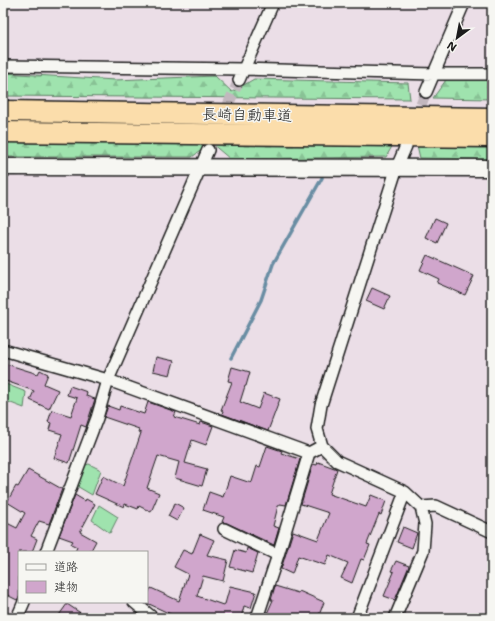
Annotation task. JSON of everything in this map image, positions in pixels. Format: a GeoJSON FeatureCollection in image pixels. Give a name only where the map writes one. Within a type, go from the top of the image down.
{"type":"FeatureCollection","features":[{"type":"Feature","properties":{"kind":"highway","name":"長崎自動車道"},"geometry":{"type":"LineString","coordinates":[[3,110],[492,118]]}},
{"type":"Feature","properties":{"kind":"highway","name":"長崎自動車道"},"geometry":{"type":"LineString","coordinates":[[3,132],[492,137]]}},
{"type":"Feature","properties":{"kind":"street"},"geometry":{"type":"LineString","coordinates":[[239,80],[273,3]]}},
{"type":"Feature","properties":{"kind":"street"},"geometry":{"type":"LineString","coordinates":[[426,92],[464,3]]}},
{"type":"Feature","properties":{"kind":"street"},"geometry":{"type":"LineString","coordinates":[[3,66],[492,74]]}},
{"type":"Feature","properties":{"kind":"street"},"geometry":{"type":"LineString","coordinates":[[395,618],[423,552],[425,524],[421,507],[405,492],[337,460],[322,446],[317,429],[321,405],[397,167],[406,146]]}},
{"type":"Feature","properties":{"kind":"street"},"geometry":{"type":"LineString","coordinates":[[47,551],[97,418],[108,380],[202,168],[208,150]]}},
{"type":"Feature","properties":{"kind":"street"},"geometry":{"type":"LineString","coordinates":[[3,167],[492,168]]}},
{"type":"Feature","properties":{"kind":"street"},"geometry":{"type":"LineString","coordinates":[[3,350],[108,380],[309,453]]}},
{"type":"Feature","properties":{"kind":"street"},"geometry":{"type":"LineString","coordinates":[[257,618],[309,453],[322,446]]}},
{"type":"Feature","properties":{"kind":"street"},"geometry":{"type":"LineString","coordinates":[[357,618],[405,492]]}},
{"type":"Feature","properties":{"kind":"street"},"geometry":{"type":"LineString","coordinates":[[421,507],[436,506],[492,532]]}},
{"type":"Feature","properties":{"kind":"street"},"geometry":{"type":"LineString","coordinates":[[224,529],[278,555]]}},
{"type":"Feature","properties":{"kind":"street"},"geometry":{"type":"LineString","coordinates":[[17,618],[24,603]]}},
{"type":"Feature","properties":{"kind":"street"},"geometry":{"type":"LineString","coordinates":[[135,603],[153,618]]}},
{"type":"Feature","properties":{"kind":"green space"},"geometry":{"type":"Polygon","coordinates":[[[3,73],[115,80],[215,76],[232,92],[254,79],[408,83],[410,99],[3,96],[3,73]]]}},
{"type":"Feature","properties":{"kind":"green space"},"geometry":{"type":"Polygon","coordinates":[[[492,78],[492,99],[433,98],[446,80],[492,78]]]}},
{"type":"Feature","properties":{"kind":"green space"},"geometry":{"type":"Polygon","coordinates":[[[3,139],[394,143],[386,157],[230,159],[211,143],[192,157],[3,157],[3,139]]]}},
{"type":"Feature","properties":{"kind":"green space"},"geometry":{"type":"Polygon","coordinates":[[[416,141],[492,142],[492,159],[420,158],[416,141]]]}},
{"type":"Feature","properties":{"kind":"green space"},"geometry":{"type":"Polygon","coordinates":[[[3,383],[26,392],[24,408],[3,400],[3,383]]]}},
{"type":"Feature","properties":{"kind":"green space"},"geometry":{"type":"Polygon","coordinates":[[[89,464],[101,470],[92,495],[75,485],[82,466],[89,464]]]}},
{"type":"Feature","properties":{"kind":"green space"},"geometry":{"type":"Polygon","coordinates":[[[99,505],[118,517],[110,533],[92,520],[99,505]]]}},
{"type":"Feature","properties":{"kind":"building"},"geometry":{"type":"Polygon","coordinates":[[[435,218],[446,223],[437,243],[426,238],[435,218]]]}},
{"type":"Feature","properties":{"kind":"building"},"geometry":{"type":"Polygon","coordinates":[[[427,255],[474,276],[465,295],[437,283],[439,279],[420,270],[427,255]]]}},
{"type":"Feature","properties":{"kind":"building"},"geometry":{"type":"Polygon","coordinates":[[[372,288],[390,296],[384,309],[366,301],[372,288]]]}},
{"type":"Feature","properties":{"kind":"building"},"geometry":{"type":"Polygon","coordinates":[[[156,357],[174,361],[170,375],[153,371],[156,357]]]}},
{"type":"Feature","properties":{"kind":"building"},"geometry":{"type":"Polygon","coordinates":[[[3,363],[38,374],[40,370],[48,374],[44,384],[58,390],[49,409],[30,400],[34,391],[3,380],[3,363]]]}},
{"type":"Feature","properties":{"kind":"building"},"geometry":{"type":"Polygon","coordinates":[[[232,367],[250,372],[240,402],[258,409],[264,393],[280,399],[268,431],[222,414],[223,411],[221,410],[232,382],[228,381],[232,367]]]}},
{"type":"Feature","properties":{"kind":"building"},"geometry":{"type":"Polygon","coordinates":[[[70,386],[87,392],[86,396],[95,399],[86,427],[81,425],[69,463],[54,458],[62,434],[49,430],[51,423],[48,422],[52,410],[71,416],[77,398],[67,395],[70,386]]]}},
{"type":"Feature","properties":{"kind":"building"},"geometry":{"type":"Polygon","coordinates":[[[148,402],[176,412],[174,417],[200,425],[201,422],[213,426],[206,445],[192,440],[185,463],[207,469],[202,486],[175,478],[179,462],[158,456],[147,488],[159,493],[151,512],[139,506],[138,509],[125,504],[124,507],[95,494],[103,476],[123,486],[141,433],[138,432],[139,429],[104,417],[108,406],[119,410],[120,406],[144,414],[148,402]]]}},
{"type":"Feature","properties":{"kind":"building"},"geometry":{"type":"Polygon","coordinates":[[[267,446],[282,451],[281,453],[300,459],[286,505],[280,504],[278,506],[273,526],[279,528],[274,545],[222,522],[224,517],[203,510],[209,492],[223,497],[230,476],[251,483],[252,482],[257,466],[260,467],[267,446]]]}},
{"type":"Feature","properties":{"kind":"building"},"geometry":{"type":"Polygon","coordinates":[[[318,462],[337,469],[329,494],[366,507],[371,495],[386,501],[367,544],[370,545],[364,560],[361,559],[352,583],[341,578],[348,563],[329,555],[325,565],[298,556],[292,574],[281,569],[293,531],[318,540],[329,513],[301,504],[313,464],[317,465],[318,462]]]}},
{"type":"Feature","properties":{"kind":"building"},"geometry":{"type":"Polygon","coordinates":[[[28,470],[62,489],[49,524],[39,521],[31,536],[37,539],[32,551],[18,551],[17,600],[3,593],[3,521],[17,528],[25,513],[7,502],[16,486],[18,487],[28,470]]]}},
{"type":"Feature","properties":{"kind":"building"},"geometry":{"type":"Polygon","coordinates":[[[75,495],[85,501],[86,499],[95,504],[80,532],[96,541],[91,551],[75,551],[77,547],[71,544],[73,541],[59,536],[75,495]]]}},
{"type":"Feature","properties":{"kind":"building"},"geometry":{"type":"Polygon","coordinates":[[[175,503],[184,508],[177,521],[168,516],[175,503]]]}},
{"type":"Feature","properties":{"kind":"building"},"geometry":{"type":"Polygon","coordinates":[[[403,527],[417,533],[412,548],[397,542],[403,527]]]}},
{"type":"Feature","properties":{"kind":"building"},"geometry":{"type":"Polygon","coordinates":[[[200,534],[214,540],[207,555],[228,560],[223,581],[203,576],[197,596],[223,605],[225,604],[230,586],[256,592],[251,608],[244,606],[241,618],[224,618],[217,616],[216,618],[179,618],[147,603],[148,593],[151,588],[179,601],[188,574],[174,567],[183,550],[192,554],[200,534]]]}},
{"type":"Feature","properties":{"kind":"building"},"geometry":{"type":"Polygon","coordinates":[[[247,548],[258,553],[252,573],[230,567],[235,550],[246,553],[247,548]]]}},
{"type":"Feature","properties":{"kind":"building"},"geometry":{"type":"Polygon","coordinates":[[[396,561],[409,566],[395,600],[384,596],[394,572],[391,571],[396,561]]]}},
{"type":"Feature","properties":{"kind":"building"},"geometry":{"type":"Polygon","coordinates":[[[275,586],[298,593],[299,591],[324,602],[318,618],[265,618],[273,600],[271,600],[275,586]]]}},
{"type":"Feature","properties":{"kind":"building"},"geometry":{"type":"Polygon","coordinates":[[[67,604],[88,618],[57,618],[67,604]]]}},
{"type":"Feature","properties":{"kind":"waterway"},"geometry":{"type":"LineString","coordinates":[[231,358],[261,300],[273,264],[322,178]]}},
{"type":"Feature","properties":{"kind":"tunnel"},"geometry":{"type":"LineString","coordinates":[[208,150],[239,80]]}},
{"type":"Feature","properties":{"kind":"tunnel"},"geometry":{"type":"LineString","coordinates":[[415,120],[426,92]]}}]}
